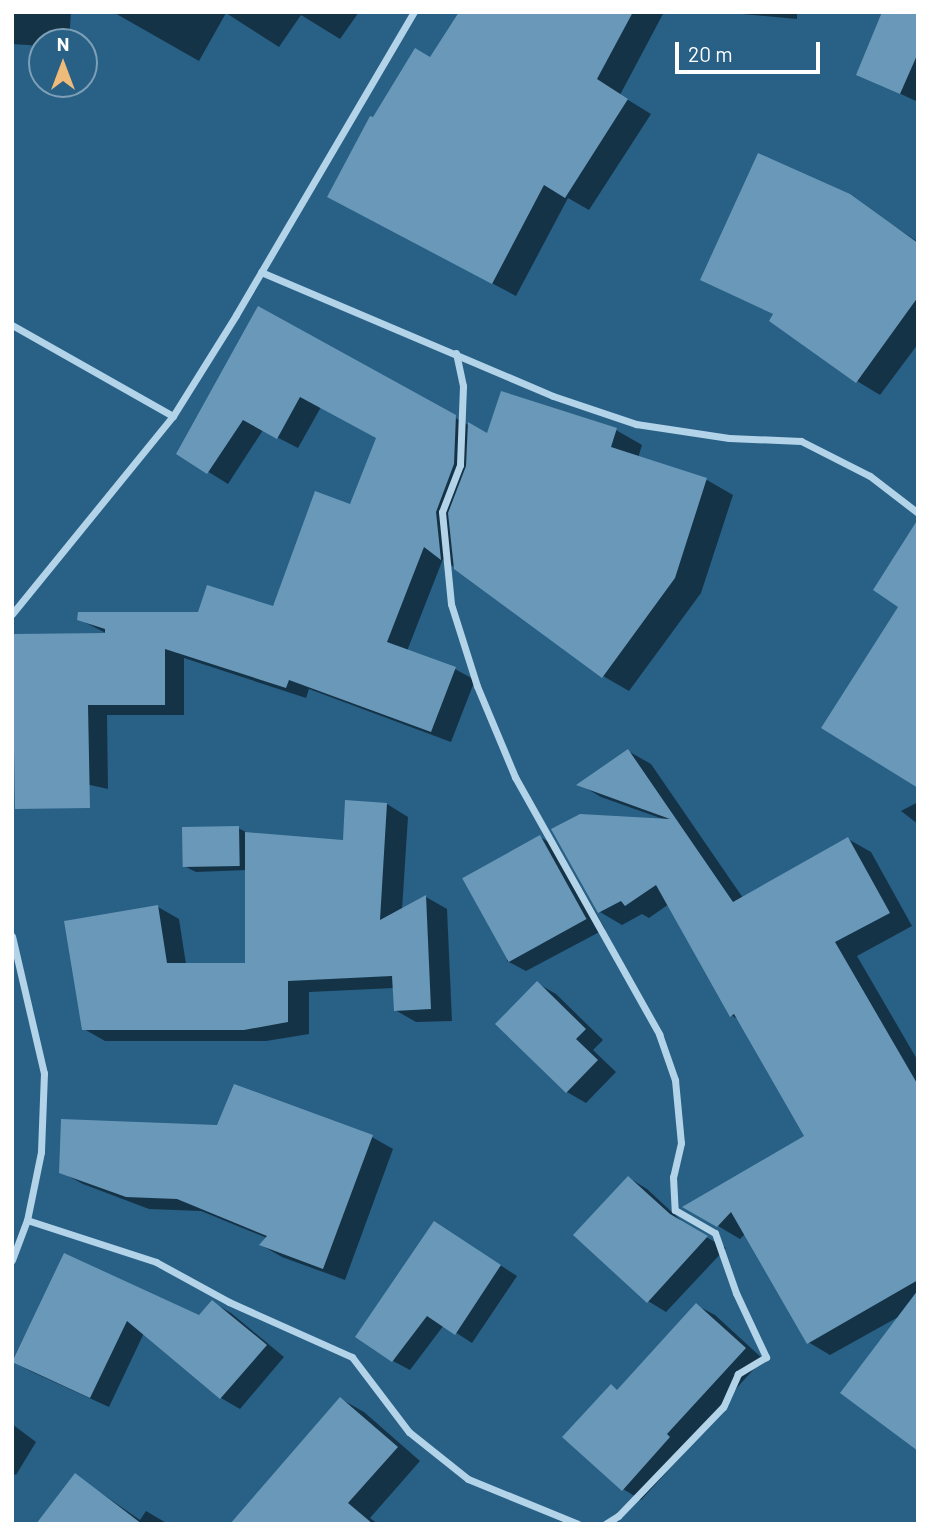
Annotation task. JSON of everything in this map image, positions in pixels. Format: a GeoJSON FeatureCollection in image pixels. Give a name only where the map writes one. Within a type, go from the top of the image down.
{"type":"FeatureCollection","features":[{"type":"Feature","properties":{"kind":"street"},"geometry":{"type":"LineString","coordinates":[[12,614],[173,416],[414,12]]}},
{"type":"Feature","properties":{"kind":"street"},"geometry":{"type":"LineString","coordinates":[[261,272],[553,396],[636,424],[729,438],[801,441],[870,476],[918,513]]}},
{"type":"Feature","properties":{"kind":"street"},"geometry":{"type":"LineString","coordinates":[[12,325],[173,416]]}},
{"type":"Feature","properties":{"kind":"street"},"geometry":{"type":"LineString","coordinates":[[456,353],[463,386],[460,465],[442,512],[451,604],[477,687],[514,777],[659,1034],[675,1080],[681,1143],[673,1177],[675,1210],[715,1233],[736,1293],[766,1357],[738,1374],[723,1407],[618,1517],[605,1524]]}},
{"type":"Feature","properties":{"kind":"street"},"geometry":{"type":"LineString","coordinates":[[12,936],[44,1073],[41,1152],[27,1220],[12,1260]]}},
{"type":"Feature","properties":{"kind":"street"},"geometry":{"type":"LineString","coordinates":[[27,1220],[156,1262],[229,1302],[352,1357],[409,1432],[468,1479],[578,1524]]}},
{"type":"Feature","properties":{"kind":"building"},"geometry":{"type":"Polygon","coordinates":[[[459,12],[633,12],[597,79],[628,99],[565,198],[544,185],[492,284],[327,197],[370,116],[373,117],[415,48],[430,57],[459,12]]]}},
{"type":"Feature","properties":{"kind":"building"},"geometry":{"type":"Polygon","coordinates":[[[882,12],[918,12],[918,53],[900,94],[856,75],[882,12]]]}},
{"type":"Feature","properties":{"kind":"building"},"geometry":{"type":"Polygon","coordinates":[[[758,153],[850,194],[918,243],[918,297],[856,383],[769,321],[773,314],[700,280],[758,153]]]}},
{"type":"Feature","properties":{"kind":"building"},"geometry":{"type":"Polygon","coordinates":[[[258,306],[456,415],[454,464],[436,512],[441,560],[424,547],[387,642],[456,667],[431,732],[289,680],[286,688],[165,649],[165,705],[88,705],[90,808],[15,809],[12,634],[105,633],[105,629],[77,620],[78,612],[198,612],[207,585],[273,606],[315,491],[350,504],[376,438],[300,397],[277,439],[243,420],[207,474],[176,454],[258,306]]]}},
{"type":"Feature","properties":{"kind":"building"},"geometry":{"type":"Polygon","coordinates":[[[501,391],[617,428],[611,447],[707,478],[675,578],[602,678],[454,569],[448,513],[466,466],[468,422],[487,433],[501,391]]]}},
{"type":"Feature","properties":{"kind":"building"},"geometry":{"type":"Polygon","coordinates":[[[918,519],[918,788],[821,728],[898,607],[873,590],[918,519]]]}},
{"type":"Feature","properties":{"kind":"building"},"geometry":{"type":"Polygon","coordinates":[[[628,749],[733,902],[848,837],[890,913],[835,942],[918,1085],[918,1280],[807,1344],[731,1212],[717,1227],[682,1207],[804,1136],[734,1014],[730,1017],[656,885],[625,906],[621,901],[598,913],[551,829],[580,814],[670,819],[576,785],[628,749]]]}},
{"type":"Feature","properties":{"kind":"building"},"geometry":{"type":"Polygon","coordinates":[[[345,800],[387,803],[380,920],[426,895],[431,1009],[394,1011],[392,976],[288,981],[288,1022],[244,1030],[82,1030],[64,921],[158,905],[167,963],[245,963],[245,832],[343,840],[345,800]]]}},
{"type":"Feature","properties":{"kind":"building"},"geometry":{"type":"Polygon","coordinates":[[[239,826],[240,866],[183,867],[182,827],[239,826]]]}},
{"type":"Feature","properties":{"kind":"building"},"geometry":{"type":"Polygon","coordinates":[[[540,835],[587,919],[509,962],[462,878],[540,835]]]}},
{"type":"Feature","properties":{"kind":"building"},"geometry":{"type":"Polygon","coordinates":[[[537,981],[586,1029],[576,1039],[598,1060],[566,1093],[495,1024],[537,981]]]}},
{"type":"Feature","properties":{"kind":"building"},"geometry":{"type":"Polygon","coordinates":[[[234,1084],[373,1135],[323,1269],[259,1245],[267,1236],[177,1199],[126,1197],[59,1173],[61,1119],[217,1125],[234,1084]]]}},
{"type":"Feature","properties":{"kind":"building"},"geometry":{"type":"Polygon","coordinates":[[[628,1176],[670,1214],[708,1236],[647,1303],[573,1235],[628,1176]]]}},
{"type":"Feature","properties":{"kind":"building"},"geometry":{"type":"Polygon","coordinates":[[[434,1221],[501,1265],[455,1335],[427,1316],[392,1362],[355,1337],[434,1221]]]}},
{"type":"Feature","properties":{"kind":"building"},"geometry":{"type":"Polygon","coordinates":[[[64,1253],[199,1315],[212,1300],[267,1345],[220,1399],[127,1321],[90,1398],[12,1362],[64,1253]]]}},
{"type":"Feature","properties":{"kind":"building"},"geometry":{"type":"Polygon","coordinates":[[[918,1290],[918,1451],[840,1393],[918,1290]]]}},
{"type":"Feature","properties":{"kind":"building"},"geometry":{"type":"Polygon","coordinates":[[[696,1303],[746,1348],[667,1434],[670,1437],[622,1491],[562,1437],[611,1384],[617,1390],[696,1303]]]}},
{"type":"Feature","properties":{"kind":"building"},"geometry":{"type":"Polygon","coordinates":[[[340,1397],[398,1447],[348,1503],[373,1524],[230,1524],[340,1397]]]}},
{"type":"Feature","properties":{"kind":"building"},"geometry":{"type":"Polygon","coordinates":[[[75,1473],[142,1524],[36,1524],[75,1473]]]}}]}
